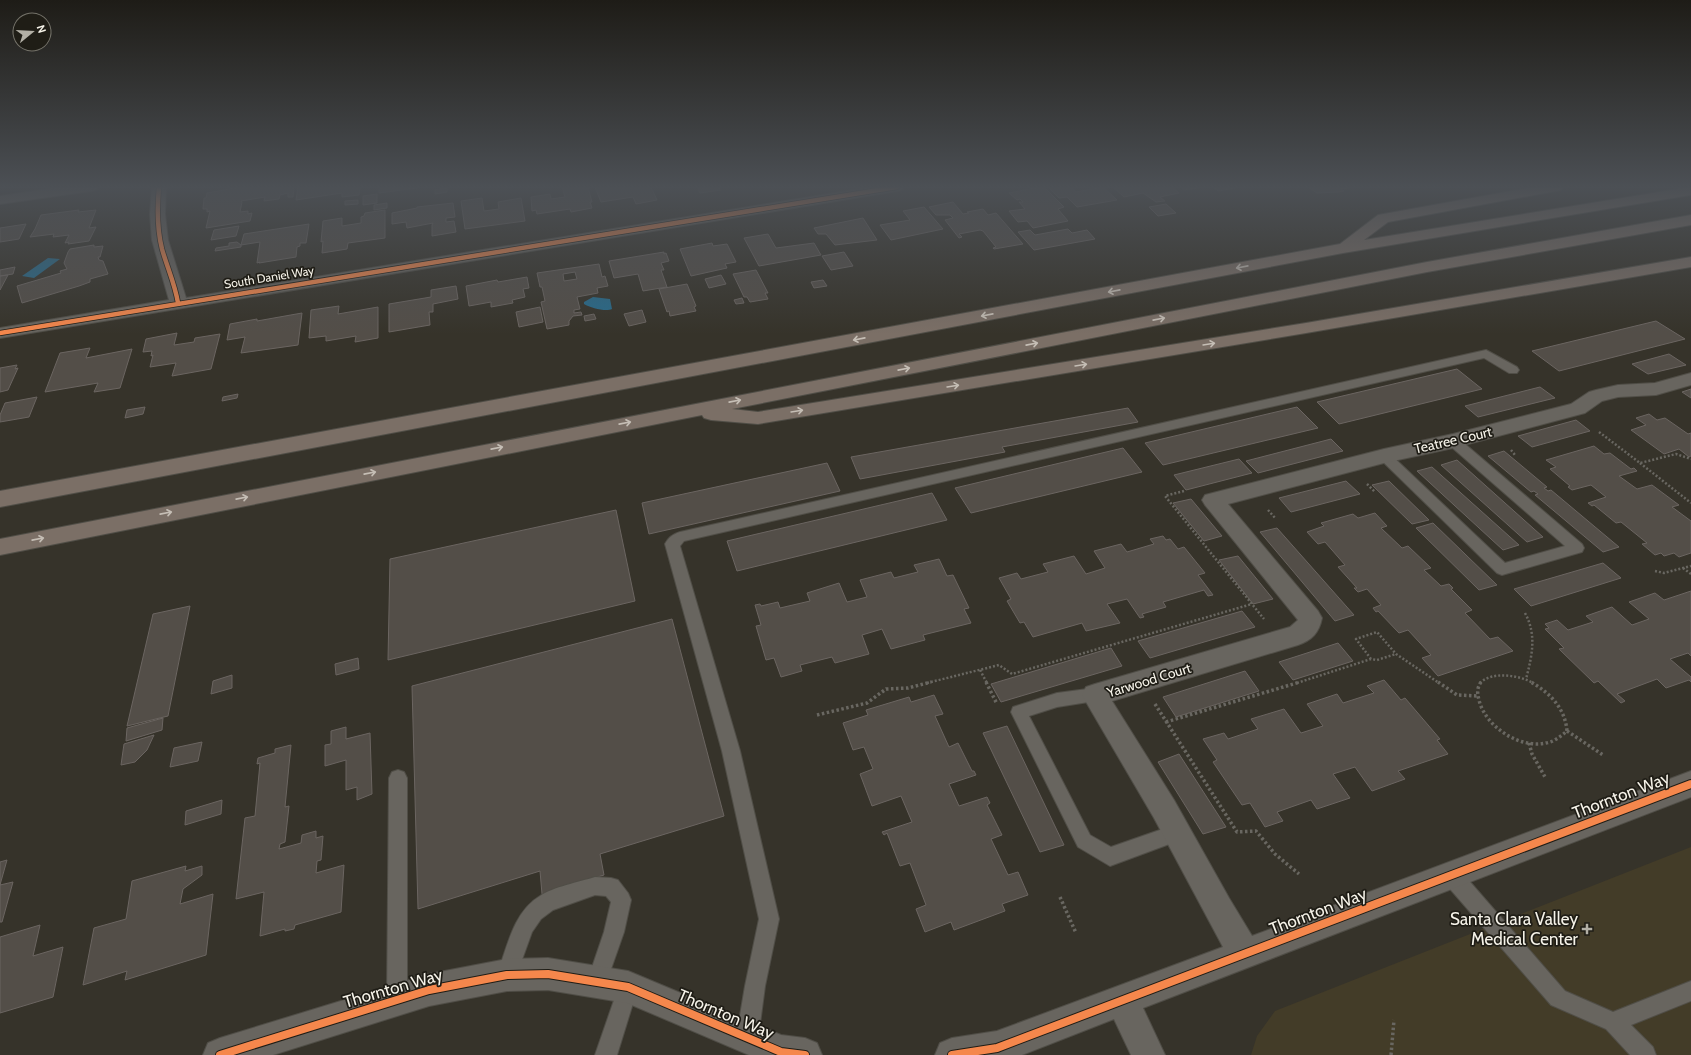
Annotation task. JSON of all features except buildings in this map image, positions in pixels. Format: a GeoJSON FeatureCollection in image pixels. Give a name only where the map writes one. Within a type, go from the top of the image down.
{"type":"FeatureCollection","features":[{"type":"Feature","properties":{"kind":"highway"},"geometry":{"type":"LineString","coordinates":[[1343,248],[1359,236]]}},
{"type":"Feature","properties":{"kind":"highway"},"geometry":{"type":"LineString","coordinates":[[0,499],[1343,248],[1415,236]]}},
{"type":"Feature","properties":{"kind":"highway"},"geometry":{"type":"LineString","coordinates":[[0,547],[1435,265],[1599,236]]}},
{"type":"Feature","properties":{"kind":"highway"},"geometry":{"type":"LineString","coordinates":[[683,412],[758,418],[1306,328],[1691,262]]}},
{"type":"Feature","properties":{"kind":"street"},"geometry":{"type":"LineString","coordinates":[[160,236],[177,290],[178,303]]}},
{"type":"Feature","properties":{"kind":"street","name":"South Daniel Way"},"geometry":{"type":"LineString","coordinates":[[0,333],[592,236]]}},
{"type":"Feature","properties":{"kind":"street","name":"Teatree Court"},"geometry":{"type":"LineString","coordinates":[[1213,500],[1384,456],[1453,441],[1578,409],[1596,396],[1618,391],[1656,388],[1691,380]]}},
{"type":"Feature","properties":{"kind":"street","name":"Yarwood Court"},"geometry":{"type":"LineString","coordinates":[[1213,500],[1310,618],[1308,627],[1298,635],[1095,695],[1177,833],[1218,909],[1245,954]]}},
{"type":"Feature","properties":{"kind":"street","name":"Thornton Way"},"geometry":{"type":"LineString","coordinates":[[952,1055],[997,1048],[1691,784]]}},
{"type":"Feature","properties":{"kind":"street","name":"Thornton Way"},"geometry":{"type":"LineString","coordinates":[[237,1052],[397,999],[430,990],[507,975],[548,974],[628,987],[747,1039],[782,1052],[805,1055]]}},
{"type":"Feature","properties":{"kind":"street"},"geometry":{"type":"LineString","coordinates":[[1122,1000],[1148,1055]]}},
{"type":"Feature","properties":{"kind":"lane"},"geometry":{"type":"LineString","coordinates":[[747,1039],[755,986],[769,919],[731,751],[672,544],[680,537],[1486,354],[1513,370]]}},
{"type":"Feature","properties":{"kind":"lane"},"geometry":{"type":"LineString","coordinates":[[1384,456],[1502,569],[1577,548],[1453,441]]}},
{"type":"Feature","properties":{"kind":"lane"},"geometry":{"type":"LineString","coordinates":[[1095,695],[1057,700],[1019,712],[1084,841],[1110,857],[1177,833]]}},
{"type":"Feature","properties":{"kind":"lane"},"geometry":{"type":"LineString","coordinates":[[397,999],[398,778]]}},
{"type":"Feature","properties":{"kind":"lane"},"geometry":{"type":"LineString","coordinates":[[1451,875],[1558,998],[1613,1022],[1645,1055]]}},
{"type":"Feature","properties":{"kind":"lane"},"geometry":{"type":"LineString","coordinates":[[507,975],[524,927],[534,912],[547,902],[588,888],[595,886],[611,887],[621,900],[614,932],[597,982]]}},
{"type":"Feature","properties":{"kind":"lane"},"geometry":{"type":"LineString","coordinates":[[606,1055],[628,987]]}},
{"type":"Feature","properties":{"kind":"lane"},"geometry":{"type":"LineString","coordinates":[[1613,1022],[1691,991]]}},
{"type":"Feature","properties":{"kind":"path"},"geometry":{"type":"LineString","coordinates":[[1599,432],[1691,503]]}},
{"type":"Feature","properties":{"kind":"path"},"geometry":{"type":"LineString","coordinates":[[1640,463],[1676,454],[1691,459]]}},
{"type":"Feature","properties":{"kind":"path"},"geometry":{"type":"LineString","coordinates":[[1184,491],[1165,496],[1268,623]]}},
{"type":"Feature","properties":{"kind":"path"},"geometry":{"type":"LineString","coordinates":[[1655,572],[1664,573],[1691,566]]}},
{"type":"Feature","properties":{"kind":"path"},"geometry":{"type":"LineString","coordinates":[[1682,568],[1691,574]]}},
{"type":"Feature","properties":{"kind":"path"},"geometry":{"type":"LineString","coordinates":[[817,715],[867,703],[886,689],[908,688],[999,665],[1012,674],[1252,604]]}},
{"type":"Feature","properties":{"kind":"path"},"geometry":{"type":"LineString","coordinates":[[1525,612],[1530,620],[1534,646],[1526,679]]}},
{"type":"Feature","properties":{"kind":"path"},"geometry":{"type":"LineString","coordinates":[[1371,659],[1356,639],[1377,632],[1396,654],[1456,695],[1478,696]]}},
{"type":"Feature","properties":{"kind":"path"},"geometry":{"type":"LineString","coordinates":[[1166,722],[1276,690],[1371,659],[1377,660],[1396,654]]}},
{"type":"Feature","properties":{"kind":"path"},"geometry":{"type":"LineString","coordinates":[[980,670],[997,704]]}},
{"type":"Feature","properties":{"kind":"path"},"geometry":{"type":"LineString","coordinates":[[1508,676],[1526,679],[1546,691],[1556,703],[1566,719],[1567,731],[1551,742],[1540,744],[1530,743],[1509,736],[1494,726],[1484,715],[1478,703],[1477,692],[1481,682],[1490,677],[1508,676]]}},
{"type":"Feature","properties":{"kind":"path"},"geometry":{"type":"LineString","coordinates":[[1152,701],[1237,832],[1256,831],[1276,854],[1299,874]]}},
{"type":"Feature","properties":{"kind":"path"},"geometry":{"type":"LineString","coordinates":[[1567,731],[1604,755]]}},
{"type":"Feature","properties":{"kind":"path"},"geometry":{"type":"LineString","coordinates":[[1530,743],[1532,754],[1545,776]]}},
{"type":"Feature","properties":{"kind":"path"},"geometry":{"type":"LineString","coordinates":[[1060,897],[1076,933]]}},
{"type":"Feature","properties":{"kind":"path"},"geometry":{"type":"LineString","coordinates":[[1391,1055],[1394,1020]]}},
{"type":"Feature","properties":{"kind":"shaded area","name":"Santa Clara Valley Medical Center"},"geometry":{"type":"Polygon","coordinates":[[[1691,847],[1691,1055],[1251,1055],[1257,1036],[1275,1011],[1691,847]]]}},
{"type":"Feature","properties":{"kind":"water"},"geometry":{"type":"Polygon","coordinates":[[[48,258],[60,259],[34,278],[22,276],[48,258]]]}},
{"type":"Feature","properties":{"kind":"water"},"geometry":{"type":"Polygon","coordinates":[[[593,297],[610,299],[612,309],[598,309],[584,304],[584,302],[593,297]]]}},
{"type":"Feature","properties":{"kind":"cycle path"},"geometry":{"type":"LineString","coordinates":[[159,236],[164,256],[175,287],[178,303]]}},
{"type":"Feature","properties":{"kind":"cycle path"},"geometry":{"type":"LineString","coordinates":[[0,333],[595,236]]}},
{"type":"Feature","properties":{"kind":"cycle path"},"geometry":{"type":"LineString","coordinates":[[952,1055],[997,1048],[1691,784]]}},
{"type":"Feature","properties":{"kind":"cycle path"},"geometry":{"type":"LineString","coordinates":[[220,1055],[429,990],[507,975],[548,974],[628,987],[781,1052],[805,1055]]}},
{"type":"Feature","properties":{"kind":"place","name":"Santa Clara Valley Medical Center"},"geometry":{"type":"Point","coordinates":[1587,929]}}]}
